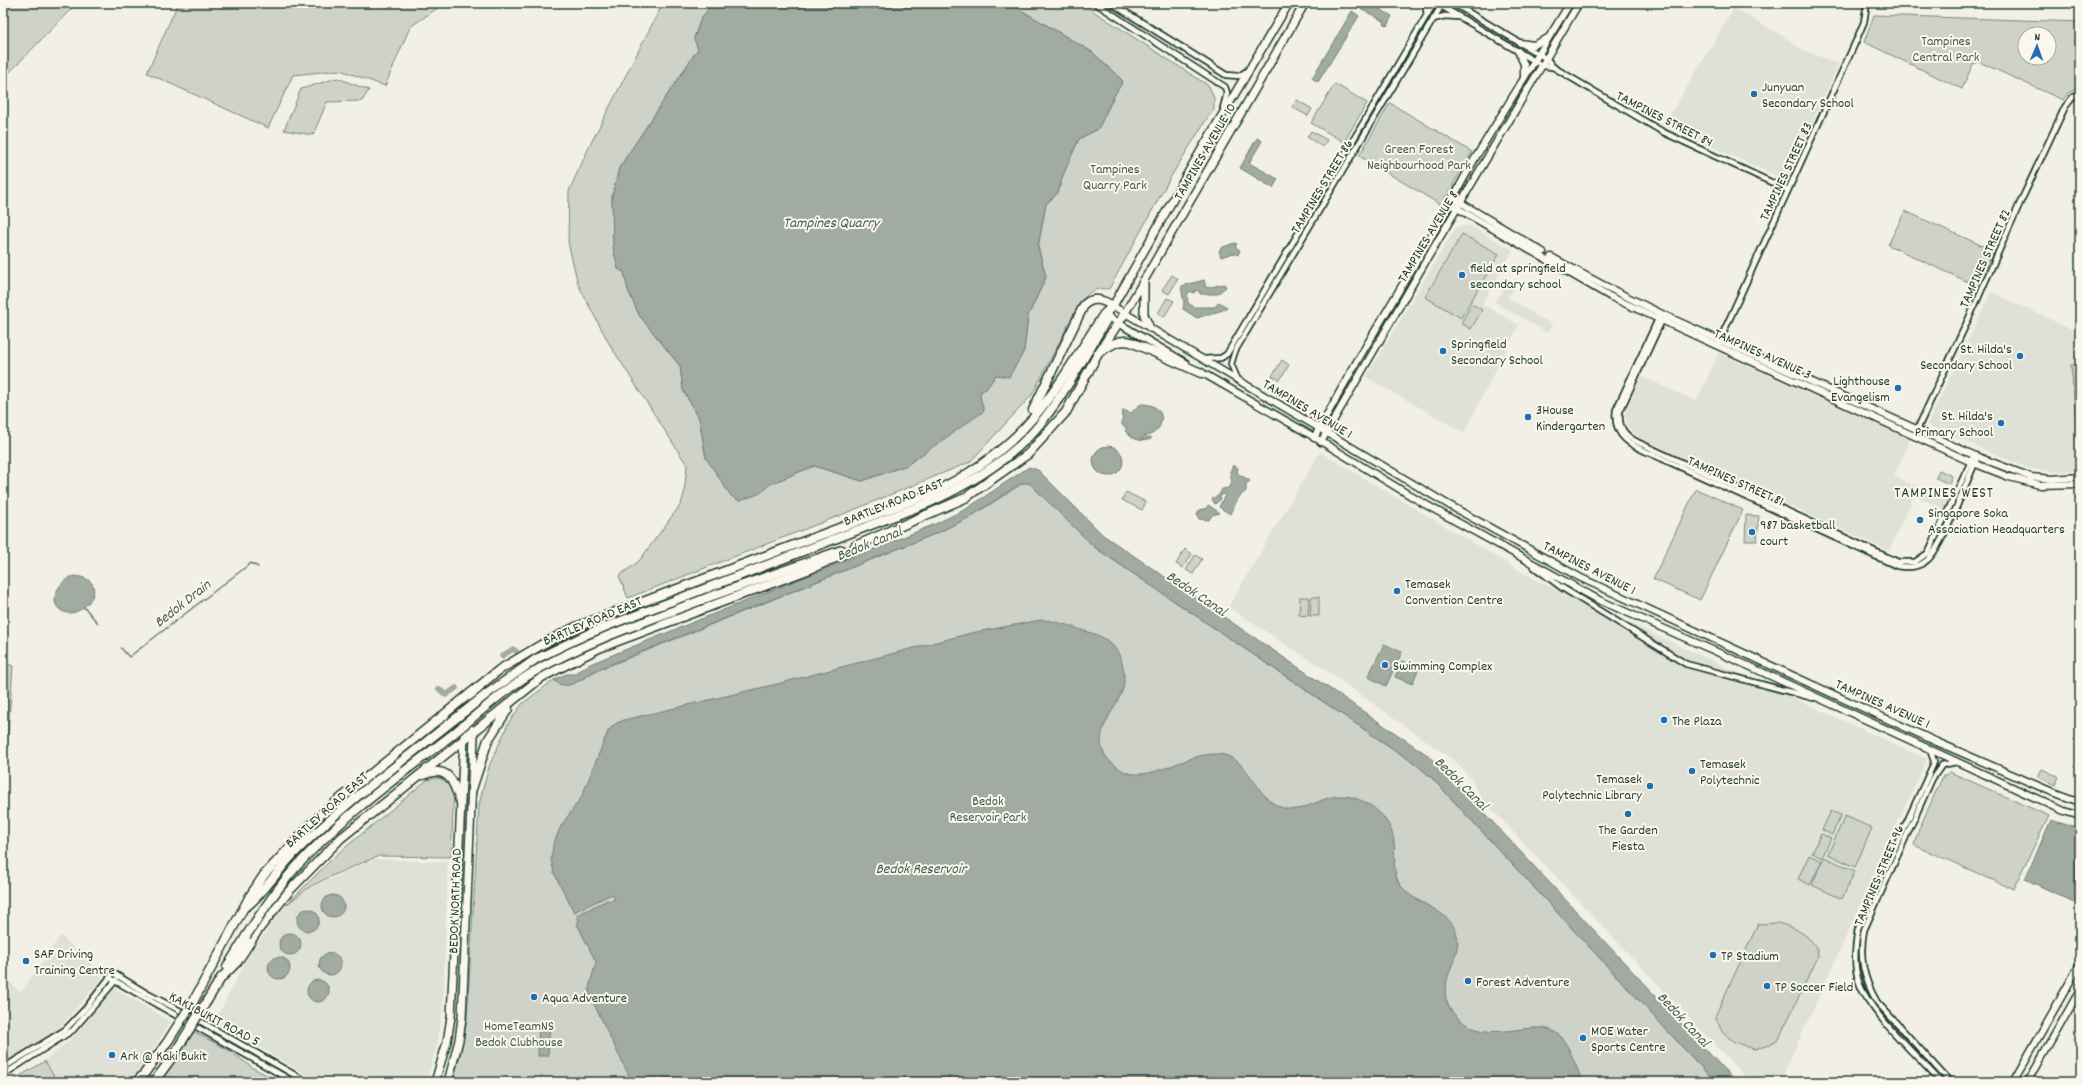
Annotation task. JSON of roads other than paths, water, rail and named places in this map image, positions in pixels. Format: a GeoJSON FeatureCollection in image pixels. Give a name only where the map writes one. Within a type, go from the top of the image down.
{"type":"FeatureCollection","features":[{"type":"Feature","properties":{"kind":"highway"},"geometry":{"type":"LineString","coordinates":[[244,907],[264,875],[319,816],[484,681],[541,645],[576,627],[927,495],[950,485],[991,457],[1016,436],[1032,419],[1052,393],[1104,314],[1113,306],[1098,299],[1088,301],[1084,305],[1037,405],[1014,434],[991,457]]}},
{"type":"Feature","properties":{"kind":"highway","name":"BARTLEY ROAD EAST"},"geometry":{"type":"LineString","coordinates":[[136,1082],[168,1041],[194,1000],[244,907],[260,894],[288,860],[327,822],[511,675],[563,645],[590,633],[928,503],[978,476],[1022,442],[1039,426],[1108,317],[1113,306]]}},
{"type":"Feature","properties":{"kind":"highway","name":"BARTLEY ROAD EAST"},"geometry":{"type":"LineString","coordinates":[[154,1082],[173,1056],[246,936],[279,888],[305,858],[330,832],[496,698],[540,668],[595,641],[771,575],[859,545],[965,498],[1028,454],[1066,412],[1100,352],[1125,313]]}},
{"type":"Feature","properties":{"kind":"highway"},"geometry":{"type":"LineString","coordinates":[[1100,352],[1113,343],[1122,341],[1131,342],[1201,372]]}},
{"type":"Feature","properties":{"kind":"highway"},"geometry":{"type":"LineString","coordinates":[[221,978],[237,962],[258,930],[289,891],[340,838],[542,677],[599,648],[810,569],[853,550],[859,545]]}},
{"type":"Feature","properties":{"kind":"highway"},"geometry":{"type":"LineString","coordinates":[[472,789],[488,740],[517,697]]}},
{"type":"Feature","properties":{"kind":"highway"},"geometry":{"type":"LineString","coordinates":[[417,778],[432,772],[441,772],[445,774],[453,782],[460,801]]}},
{"type":"Feature","properties":{"kind":"main road","name":"TAMPINES AVENUE 10"},"geometry":{"type":"LineString","coordinates":[[1113,306],[1221,116],[1289,3]]}},
{"type":"Feature","properties":{"kind":"main road","name":"TAMPINES AVENUE 10"},"geometry":{"type":"LineString","coordinates":[[1125,313],[1305,3]]}},
{"type":"Feature","properties":{"kind":"main road","name":"TAMPINES AVENUE 8"},"geometry":{"type":"LineString","coordinates":[[1314,438],[1356,363],[1452,201],[1474,160],[1570,3]]}},
{"type":"Feature","properties":{"kind":"main road","name":"TAMPINES AVENUE 8"},"geometry":{"type":"LineString","coordinates":[[1321,442],[1579,3]]}},
{"type":"Feature","properties":{"kind":"main road"},"geometry":{"type":"LineString","coordinates":[[1520,43],[1534,45],[1549,37]]}},
{"type":"Feature","properties":{"kind":"main road"},"geometry":{"type":"LineString","coordinates":[[1518,51],[1524,64],[1523,82]]}},
{"type":"Feature","properties":{"kind":"main road","name":"TAMPINES AVENUE 3"},"geometry":{"type":"LineString","coordinates":[[1452,201],[1612,297],[1917,429],[1974,459],[2021,481],[2040,485],[2080,484]]}},
{"type":"Feature","properties":{"kind":"main road"},"geometry":{"type":"LineString","coordinates":[[1144,280],[1144,315],[1150,328]]}},
{"type":"Feature","properties":{"kind":"main road","name":"TAMPINES AVENUE 1"},"geometry":{"type":"LineString","coordinates":[[1113,306],[1426,492],[1581,578],[1924,735],[2038,786],[2080,802]]}},
{"type":"Feature","properties":{"kind":"main road","name":"TAMPINES AVENUE 1"},"geometry":{"type":"LineString","coordinates":[[1108,317],[1421,502],[1528,562],[1578,588],[1920,746],[2080,816]]}},
{"type":"Feature","properties":{"kind":"main road","name":"TAMPINES AVENUE 3"},"geometry":{"type":"LineString","coordinates":[[1719,343],[1914,436],[1974,459],[2031,477],[2052,479],[2080,477]]}},
{"type":"Feature","properties":{"kind":"main road"},"geometry":{"type":"LineString","coordinates":[[1356,363],[1364,367]]}},
{"type":"Feature","properties":{"kind":"main road"},"geometry":{"type":"LineString","coordinates":[[1282,419],[1287,416],[1287,410]]}},
{"type":"Feature","properties":{"kind":"main road"},"geometry":{"type":"LineString","coordinates":[[1421,502],[1425,500],[1426,492]]}},
{"type":"Feature","properties":{"kind":"main road"},"geometry":{"type":"LineString","coordinates":[[1578,588],[1577,583],[1581,578]]}},
{"type":"Feature","properties":{"kind":"main road","name":"BEDOK NORTH ROAD"},"geometry":{"type":"LineString","coordinates":[[435,1082],[447,1042],[452,1007],[465,715],[472,700],[484,681]]}},
{"type":"Feature","properties":{"kind":"main road"},"geometry":{"type":"LineString","coordinates":[[1836,695],[1842,705],[1842,709]]}},
{"type":"Feature","properties":{"kind":"main road"},"geometry":{"type":"LineString","coordinates":[[434,722],[448,720],[464,724],[473,733]]}},
{"type":"Feature","properties":{"kind":"main road","name":"BEDOK NORTH ROAD"},"geometry":{"type":"LineString","coordinates":[[448,1082],[459,1040],[463,997],[473,733]]}},
{"type":"Feature","properties":{"kind":"main road"},"geometry":{"type":"LineString","coordinates":[[1920,746],[1924,735]]}},
{"type":"Feature","properties":{"kind":"main road"},"geometry":{"type":"LineString","coordinates":[[2032,796],[2042,796],[2043,793],[2038,786]]}},
{"type":"Feature","properties":{"kind":"main road"},"geometry":{"type":"LineString","coordinates":[[2013,1082],[2080,964]]}},
{"type":"Feature","properties":{"kind":"main road"},"geometry":{"type":"LineString","coordinates":[[2028,1082],[2080,990]]}},
{"type":"Feature","properties":{"kind":"main road"},"geometry":{"type":"LineString","coordinates":[[452,1007],[463,997]]}},
{"type":"Feature","properties":{"kind":"street"},"geometry":{"type":"LineString","coordinates":[[1095,3],[1225,87],[1226,100],[1221,116]]}},
{"type":"Feature","properties":{"kind":"street"},"geometry":{"type":"LineString","coordinates":[[1111,3],[1226,75],[1239,76],[1250,68]]}},
{"type":"Feature","properties":{"kind":"street"},"geometry":{"type":"LineString","coordinates":[[1425,3],[1427,15]]}},
{"type":"Feature","properties":{"kind":"street"},"geometry":{"type":"LineString","coordinates":[[1435,3],[1442,4],[1463,19],[1535,62],[1543,66],[1553,68]]}},
{"type":"Feature","properties":{"kind":"street","name":"TAMPINES STREET 86"},"geometry":{"type":"LineString","coordinates":[[1202,359],[1221,358],[1227,354],[1435,3]]}},
{"type":"Feature","properties":{"kind":"street","name":"TAMPINES STREET 84"},"geometry":{"type":"LineString","coordinates":[[1453,3],[1547,59],[1553,68],[1663,132],[1788,190]]}},
{"type":"Feature","properties":{"kind":"street"},"geometry":{"type":"LineString","coordinates":[[1459,3],[1464,10]]}},
{"type":"Feature","properties":{"kind":"street","name":"TAMPINES STREET 83"},"geometry":{"type":"LineString","coordinates":[[1719,343],[1859,34],[1864,22],[1867,3]]}},
{"type":"Feature","properties":{"kind":"street","name":"TAMPINES STREET 86"},"geometry":{"type":"LineString","coordinates":[[1240,381],[1235,376],[1231,364],[1235,351],[1442,4]]}},
{"type":"Feature","properties":{"kind":"street"},"geometry":{"type":"LineString","coordinates":[[1433,20],[1449,16],[1463,19]]}},
{"type":"Feature","properties":{"kind":"street","name":"TAMPINES STREET 82"},"geometry":{"type":"LineString","coordinates":[[1914,436],[1981,293],[2020,203],[2065,107],[2073,98],[2080,94]]}},
{"type":"Feature","properties":{"kind":"street","name":"TAMPINES STREET 81"},"geometry":{"type":"LineString","coordinates":[[1661,317],[1616,410],[1615,422],[1620,435],[1633,445],[1897,566],[1904,568],[1916,566],[1932,556],[1974,459]]}},
{"type":"Feature","properties":{"kind":"street","name":"TAMPINES AVENUE 1"},"geometry":{"type":"LineString","coordinates":[[1528,562],[1561,587],[1686,664],[1818,699]]}},
{"type":"Feature","properties":{"kind":"street","name":"TAMPINES STREET 96"},"geometry":{"type":"LineString","coordinates":[[1930,750],[1934,761],[1933,765],[1858,928],[1855,946],[1856,970],[1860,986],[1871,1005],[1941,1082]]}},
{"type":"Feature","properties":{"kind":"street","name":"TAMPINES STREET 96"},"geometry":{"type":"LineString","coordinates":[[1950,1082],[1877,1002],[1868,987],[1863,970],[1861,947],[1864,930],[1932,779],[1942,765],[1958,762]]}},
{"type":"Feature","properties":{"kind":"street","name":"KAKI BUKIT ROAD 5"},"geometry":{"type":"LineString","coordinates":[[294,1082],[110,978],[113,973],[307,1082]]}},
{"type":"Feature","properties":{"kind":"street"},"geometry":{"type":"LineString","coordinates":[[3,1075],[73,1030],[118,977]]}},
{"type":"Feature","properties":{"kind":"street"},"geometry":{"type":"LineString","coordinates":[[3,1068],[59,1035],[86,1008],[110,978]]}},
{"type":"Feature","properties":{"kind":"water","name":"Tampines Quarry"},"geometry":{"type":"Polygon","coordinates":[[[713,3],[1009,3],[1092,52],[1123,81],[1098,129],[1079,139],[1063,175],[1058,193],[1046,204],[1038,247],[1046,277],[1028,316],[1024,351],[1009,377],[996,375],[986,389],[981,391],[980,396],[984,411],[907,465],[862,481],[814,466],[770,484],[761,493],[739,501],[731,496],[706,458],[699,418],[683,390],[680,366],[639,315],[628,290],[624,272],[618,269],[613,247],[612,197],[619,168],[698,49],[694,39],[701,18],[713,3]]]}},
{"type":"Feature","properties":{"kind":"water"},"geometry":{"type":"Polygon","coordinates":[[[1356,3],[1373,3],[1376,7],[1392,16],[1387,26],[1384,25],[1385,22],[1356,6],[1353,7],[1356,3]]]}},
{"type":"Feature","properties":{"kind":"water"},"geometry":{"type":"Polygon","coordinates":[[[1352,11],[1359,16],[1318,82],[1312,78],[1352,11]]]}},
{"type":"Feature","properties":{"kind":"water"},"geometry":{"type":"Polygon","coordinates":[[[1257,138],[1262,141],[1249,163],[1278,179],[1273,188],[1240,168],[1257,138]]]}},
{"type":"Feature","properties":{"kind":"water"},"geometry":{"type":"Polygon","coordinates":[[[1234,243],[1237,244],[1235,247],[1240,250],[1238,255],[1233,253],[1221,257],[1219,251],[1221,248],[1234,243]]]}},
{"type":"Feature","properties":{"kind":"water"},"geometry":{"type":"Polygon","coordinates":[[[1204,280],[1206,288],[1224,284],[1226,287],[1217,294],[1200,294],[1200,292],[1196,290],[1194,293],[1190,291],[1187,295],[1188,303],[1194,307],[1215,307],[1219,302],[1227,307],[1226,309],[1197,318],[1183,309],[1184,303],[1182,286],[1204,280]]]}},
{"type":"Feature","properties":{"kind":"water"},"geometry":{"type":"Polygon","coordinates":[[[1142,404],[1151,405],[1157,409],[1161,414],[1162,420],[1156,431],[1150,435],[1142,437],[1142,439],[1151,437],[1151,439],[1143,441],[1136,440],[1130,436],[1125,431],[1127,428],[1122,425],[1123,410],[1131,413],[1142,404]]]}},
{"type":"Feature","properties":{"kind":"water"},"geometry":{"type":"Polygon","coordinates":[[[1108,446],[1119,450],[1123,461],[1119,472],[1108,476],[1097,472],[1093,461],[1097,450],[1108,446]]]}},
{"type":"Feature","properties":{"kind":"water"},"geometry":{"type":"Polygon","coordinates":[[[1233,465],[1238,468],[1237,473],[1250,481],[1246,484],[1246,491],[1239,497],[1230,514],[1219,507],[1225,495],[1222,494],[1221,499],[1215,504],[1212,499],[1219,495],[1222,489],[1228,488],[1232,483],[1230,472],[1233,465]]]}},
{"type":"Feature","properties":{"kind":"water"},"geometry":{"type":"Polygon","coordinates":[[[1029,467],[1038,470],[1103,535],[1426,754],[1444,770],[1736,1082],[1715,1082],[1432,778],[1417,765],[1094,547],[1029,483],[1021,483],[970,517],[937,533],[594,671],[579,681],[569,685],[559,684],[554,680],[566,674],[573,674],[590,664],[933,525],[966,509],[1029,467]]]}},
{"type":"Feature","properties":{"kind":"water"},"geometry":{"type":"Polygon","coordinates":[[[1208,505],[1220,513],[1212,515],[1209,520],[1199,519],[1197,515],[1199,510],[1207,508],[1208,505]]]}},
{"type":"Feature","properties":{"kind":"water"},"geometry":{"type":"Polygon","coordinates":[[[74,576],[86,579],[93,584],[94,592],[91,599],[85,606],[78,611],[70,613],[62,611],[57,607],[55,597],[64,581],[74,576]]]}},
{"type":"Feature","properties":{"kind":"water","name":"Bedok Reservoir"},"geometry":{"type":"Polygon","coordinates":[[[1041,620],[1058,622],[1098,636],[1110,643],[1118,653],[1124,674],[1123,688],[1103,729],[1101,746],[1105,755],[1112,763],[1122,770],[1128,773],[1149,773],[1194,758],[1217,754],[1228,756],[1237,761],[1244,768],[1262,793],[1278,806],[1287,809],[1303,808],[1327,798],[1344,796],[1361,801],[1377,810],[1389,825],[1392,833],[1394,842],[1394,865],[1396,876],[1401,886],[1413,897],[1447,918],[1452,924],[1457,935],[1455,957],[1445,991],[1447,1003],[1454,1014],[1467,1025],[1482,1030],[1497,1032],[1539,1028],[1551,1030],[1565,1042],[1583,1082],[632,1082],[589,994],[589,988],[596,962],[577,924],[579,921],[577,915],[607,900],[610,901],[615,899],[612,894],[574,912],[554,873],[551,859],[553,845],[561,826],[582,796],[608,731],[615,724],[624,720],[777,684],[971,633],[1041,620]]]}},
{"type":"Feature","properties":{"kind":"water","name":"Swimming Complex"},"geometry":{"type":"Polygon","coordinates":[[[1384,644],[1402,652],[1386,686],[1368,677],[1384,644]]]}},
{"type":"Feature","properties":{"kind":"water"},"geometry":{"type":"Polygon","coordinates":[[[1402,661],[1419,668],[1412,684],[1395,677],[1402,661]]]}},
{"type":"Feature","properties":{"kind":"water"},"geometry":{"type":"Polygon","coordinates":[[[2051,820],[2080,829],[2080,905],[2025,879],[2051,820]]]}},
{"type":"Feature","properties":{"kind":"water"},"geometry":{"type":"Polygon","coordinates":[[[333,895],[341,898],[344,906],[341,914],[333,917],[325,914],[322,906],[325,898],[333,895]]]}},
{"type":"Feature","properties":{"kind":"water"},"geometry":{"type":"Polygon","coordinates":[[[308,909],[316,912],[319,920],[316,928],[308,931],[300,928],[297,920],[300,912],[308,909]]]}},
{"type":"Feature","properties":{"kind":"water"},"geometry":{"type":"Polygon","coordinates":[[[290,933],[298,936],[301,944],[298,952],[290,955],[282,952],[279,944],[282,936],[290,933]]]}},
{"type":"Feature","properties":{"kind":"water"},"geometry":{"type":"Polygon","coordinates":[[[330,953],[338,956],[341,964],[338,972],[330,975],[322,972],[319,964],[322,956],[330,953]]]}},
{"type":"Feature","properties":{"kind":"water"},"geometry":{"type":"Polygon","coordinates":[[[279,957],[287,960],[290,968],[287,976],[279,979],[271,976],[268,968],[271,960],[279,957]]]}},
{"type":"Feature","properties":{"kind":"water"},"geometry":{"type":"Polygon","coordinates":[[[318,980],[326,983],[329,991],[326,999],[318,1002],[310,999],[307,991],[310,983],[318,980]]]}},
{"type":"Feature","properties":{"kind":"water"},"geometry":{"type":"Polygon","coordinates":[[[539,1021],[550,1021],[548,1056],[538,1056],[539,1021]]]}},
{"type":"Feature","properties":{"kind":"waterway","name":"Bedok Drain"},"geometry":{"type":"LineString","coordinates":[[121,648],[129,657],[251,563],[258,567]]}},
{"type":"Feature","properties":{"kind":"waterway","name":"Bedok Drain"},"geometry":{"type":"LineString","coordinates":[[84,607],[98,623]]}},
{"type":"Feature","properties":{"kind":"waterway","name":"Bedok Canal"},"geometry":{"type":"LineString","coordinates":[[502,656],[513,649],[516,651]]}},
{"type":"Feature","properties":{"kind":"waterway","name":"Bedok Canal"},"geometry":{"type":"LineString","coordinates":[[439,689],[446,695],[456,688]]}},
{"type":"Feature","properties":{"kind":"place","name":"Junyuan Secondary School"},"geometry":{"type":"Point","coordinates":[1754,94]}},
{"type":"Feature","properties":{"kind":"place","name":"field at springfield secondary school"},"geometry":{"type":"Point","coordinates":[1462,275]}},
{"type":"Feature","properties":{"kind":"place","name":"Springfield Secondary School"},"geometry":{"type":"Point","coordinates":[1443,351]}},
{"type":"Feature","properties":{"kind":"place","name":"St. Hilda's Secondary School"},"geometry":{"type":"Point","coordinates":[2020,356]}},
{"type":"Feature","properties":{"kind":"place","name":"Lighthouse Evangelism"},"geometry":{"type":"Point","coordinates":[1898,388]}},
{"type":"Feature","properties":{"kind":"place","name":"3House Kindergarten"},"geometry":{"type":"Point","coordinates":[1528,417]}},
{"type":"Feature","properties":{"kind":"place","name":"St. Hilda's Primary School"},"geometry":{"type":"Point","coordinates":[2001,423]}},
{"type":"Feature","properties":{"kind":"place","name":"Singapore Soka Association Headquarters"},"geometry":{"type":"Point","coordinates":[1920,520]}},
{"type":"Feature","properties":{"kind":"place","name":"987 basketball court"},"geometry":{"type":"Point","coordinates":[1752,532]}},
{"type":"Feature","properties":{"kind":"place","name":"Temasek Convention Centre"},"geometry":{"type":"Point","coordinates":[1397,591]}},
{"type":"Feature","properties":{"kind":"place","name":"Swimming Complex"},"geometry":{"type":"Point","coordinates":[1385,665]}},
{"type":"Feature","properties":{"kind":"place","name":"The Plaza"},"geometry":{"type":"Point","coordinates":[1664,720]}},
{"type":"Feature","properties":{"kind":"place","name":"Temasek Polytechnic"},"geometry":{"type":"Point","coordinates":[1692,771]}},
{"type":"Feature","properties":{"kind":"place","name":"Temasek Polytechnic Library"},"geometry":{"type":"Point","coordinates":[1650,786]}},
{"type":"Feature","properties":{"kind":"place","name":"The Garden Fiesta"},"geometry":{"type":"Point","coordinates":[1628,814]}},
{"type":"Feature","properties":{"kind":"place","name":"TP Stadium"},"geometry":{"type":"Point","coordinates":[1713,955]}},
{"type":"Feature","properties":{"kind":"place","name":"SAF Driving Training Centre"},"geometry":{"type":"Point","coordinates":[26,961]}},
{"type":"Feature","properties":{"kind":"place","name":"Forest Adventure"},"geometry":{"type":"Point","coordinates":[1468,981]}},
{"type":"Feature","properties":{"kind":"place","name":"TP Soccer Field"},"geometry":{"type":"Point","coordinates":[1767,986]}},
{"type":"Feature","properties":{"kind":"place","name":"Aqua Adventure"},"geometry":{"type":"Point","coordinates":[534,997]}},
{"type":"Feature","properties":{"kind":"place","name":"MOE Water Sports Centre"},"geometry":{"type":"Point","coordinates":[1583,1038]}},
{"type":"Feature","properties":{"kind":"place","name":"Ark @ Kaki Bukit"},"geometry":{"type":"Point","coordinates":[112,1055]}},
{"type":"Feature","properties":{"kind":"district","name":"TAMPINES WEST"},"geometry":{"type":"Point","coordinates":[1944,492]}},
{"type":"Feature","properties":{"kind":"park label","name":"Tampines Central Park"},"geometry":{"type":"Point","coordinates":[1946,48]}},
{"type":"Feature","properties":{"kind":"park label","name":"Green Forest Neighbourhood Park"},"geometry":{"type":"Point","coordinates":[1419,156]}},
{"type":"Feature","properties":{"kind":"park label","name":"Tampines Quarry Park"},"geometry":{"type":"Point","coordinates":[1115,176]}},
{"type":"Feature","properties":{"kind":"park label","name":"Bedok Reservoir Park"},"geometry":{"type":"Point","coordinates":[988,808]}},
{"type":"Feature","properties":{"kind":"park label","name":"HomeTeamNS Bedok Clubhouse"},"geometry":{"type":"Point","coordinates":[519,1034]}}]}
